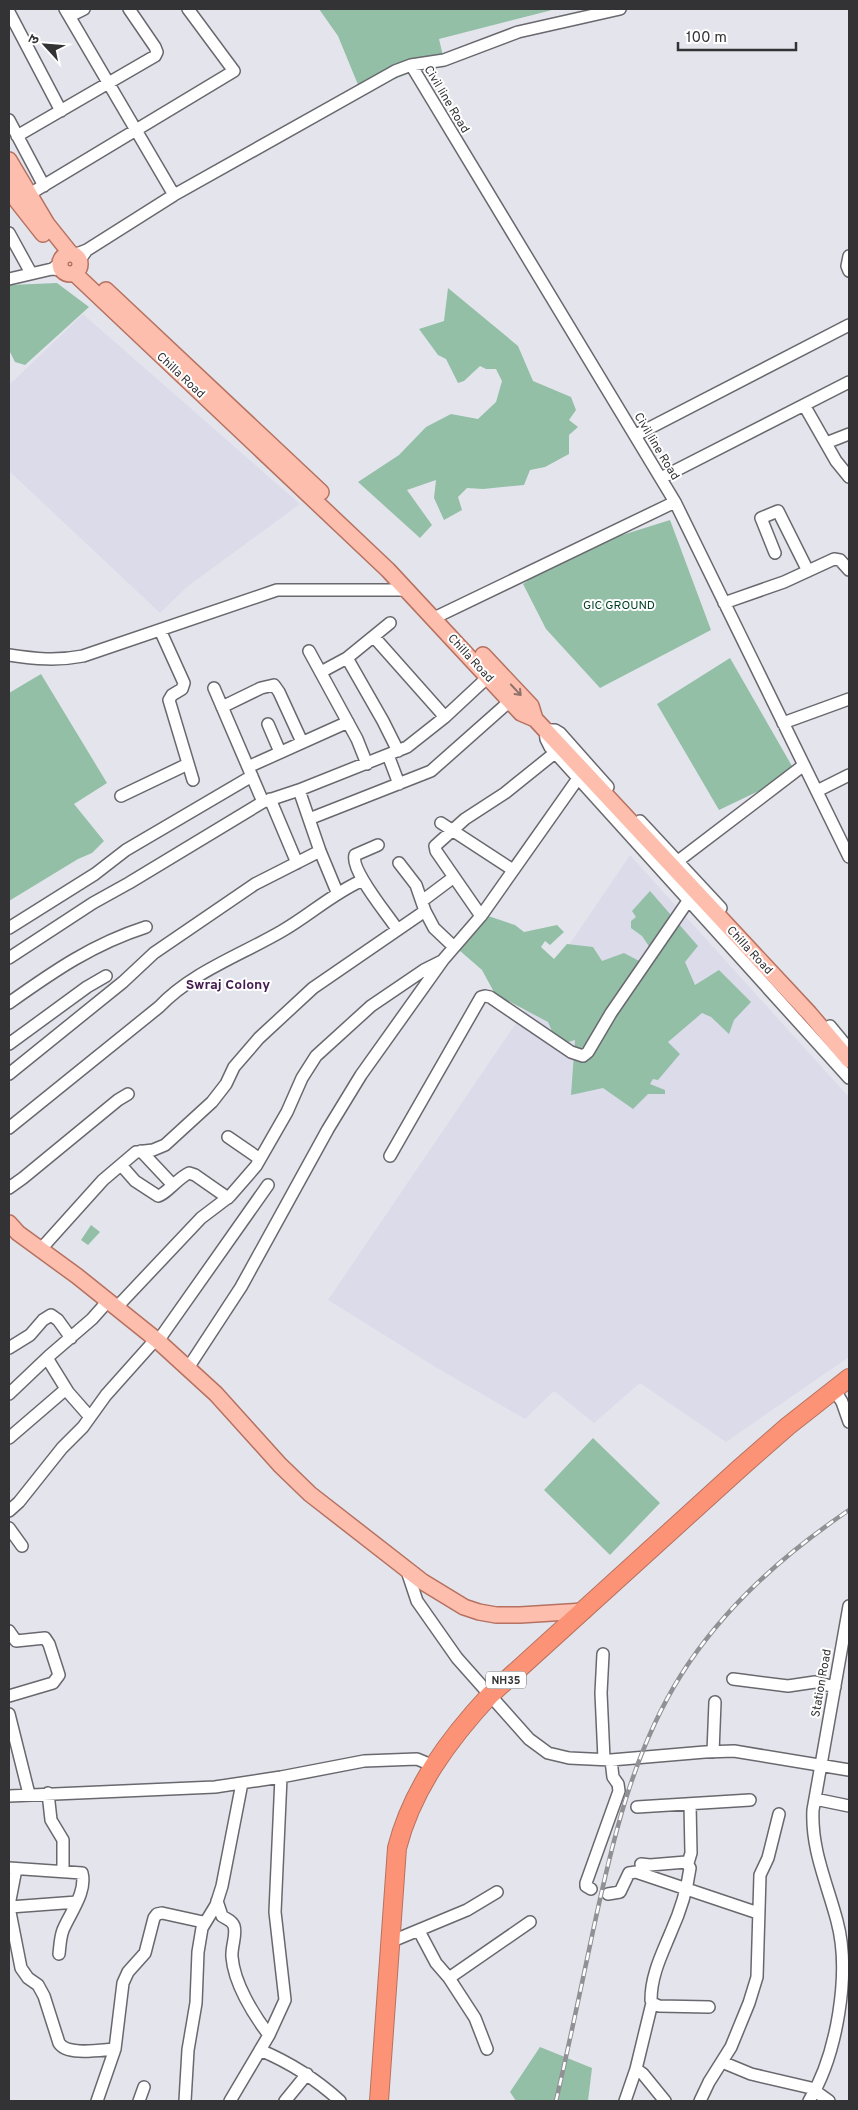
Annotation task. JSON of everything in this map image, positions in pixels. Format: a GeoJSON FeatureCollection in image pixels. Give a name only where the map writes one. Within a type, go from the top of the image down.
{"type":"FeatureCollection","features":[{"type":"Feature","properties":{"kind":"highway","name":"NH35"},"geometry":{"type":"LineString","coordinates":[[379,2101],[397,1848],[403,1825],[412,1804],[434,1766],[458,1731],[490,1695],[739,1469],[788,1426],[849,1378]]}},
{"type":"Feature","properties":{"kind":"main road"},"geometry":{"type":"LineString","coordinates":[[9,160],[28,195],[70,262]]}},
{"type":"Feature","properties":{"kind":"main road"},"geometry":{"type":"LineString","coordinates":[[9,184],[17,201],[70,262],[215,399],[388,557],[438,615],[531,706],[540,725]]}},
{"type":"Feature","properties":{"kind":"main road","name":"Chilla Road"},"geometry":{"type":"LineString","coordinates":[[215,399],[407,590],[438,615],[521,713],[540,725],[559,750],[808,1012],[849,1060]]}},
{"type":"Feature","properties":{"kind":"main road"},"geometry":{"type":"LineString","coordinates":[[9,1223],[18,1233],[157,1340],[216,1394],[275,1460],[310,1494],[408,1571],[443,1595],[464,1607],[479,1612],[520,1615],[584,1611]]}},
{"type":"Feature","properties":{"kind":"street"},"geometry":{"type":"LineString","coordinates":[[84,9],[67,13],[174,195]]}},
{"type":"Feature","properties":{"kind":"street"},"geometry":{"type":"LineString","coordinates":[[17,136],[152,60],[157,52],[129,9]]}},
{"type":"Feature","properties":{"kind":"street"},"geometry":{"type":"LineString","coordinates":[[28,195],[234,71],[188,9]]}},
{"type":"Feature","properties":{"kind":"street"},"geometry":{"type":"LineString","coordinates":[[9,279],[70,262],[174,195],[395,71],[410,65],[444,60],[518,32],[620,9]]}},
{"type":"Feature","properties":{"kind":"street"},"geometry":{"type":"LineString","coordinates":[[9,12],[61,111]]}},
{"type":"Feature","properties":{"kind":"street","name":"Civil line Road"},"geometry":{"type":"LineString","coordinates":[[410,65],[675,502],[849,858]]}},
{"type":"Feature","properties":{"kind":"street"},"geometry":{"type":"LineString","coordinates":[[9,120],[44,186]]}},
{"type":"Feature","properties":{"kind":"street"},"geometry":{"type":"LineString","coordinates":[[9,233],[31,273]]}},
{"type":"Feature","properties":{"kind":"street"},"geometry":{"type":"LineString","coordinates":[[849,256],[847,266],[849,271]]}},
{"type":"Feature","properties":{"kind":"street"},"geometry":{"type":"LineString","coordinates":[[636,435],[849,325]]}},
{"type":"Feature","properties":{"kind":"street"},"geometry":{"type":"LineString","coordinates":[[661,478],[849,382]]}},
{"type":"Feature","properties":{"kind":"street"},"geometry":{"type":"LineString","coordinates":[[804,404],[836,461],[849,476]]}},
{"type":"Feature","properties":{"kind":"street"},"geometry":{"type":"LineString","coordinates":[[826,443],[849,434]]}},
{"type":"Feature","properties":{"kind":"street"},"geometry":{"type":"LineString","coordinates":[[438,615],[675,502]]}},
{"type":"Feature","properties":{"kind":"street"},"geometry":{"type":"LineString","coordinates":[[775,553],[761,518],[778,510],[808,571]]}},
{"type":"Feature","properties":{"kind":"street"},"geometry":{"type":"LineString","coordinates":[[724,603],[837,558],[849,570]]}},
{"type":"Feature","properties":{"kind":"street"},"geometry":{"type":"LineString","coordinates":[[9,655],[45,660],[63,660],[83,656],[277,590],[407,590]]}},
{"type":"Feature","properties":{"kind":"street"},"geometry":{"type":"LineString","coordinates":[[321,672],[347,658],[390,623]]}},
{"type":"Feature","properties":{"kind":"street"},"geometry":{"type":"LineString","coordinates":[[160,630],[184,683],[182,689],[172,695],[169,700],[193,780]]}},
{"type":"Feature","properties":{"kind":"street"},"geometry":{"type":"LineString","coordinates":[[374,637],[445,718]]}},
{"type":"Feature","properties":{"kind":"street"},"geometry":{"type":"LineString","coordinates":[[309,651],[348,722],[367,764]]}},
{"type":"Feature","properties":{"kind":"street"},"geometry":{"type":"LineString","coordinates":[[347,658],[383,721],[393,753],[399,784]]}},
{"type":"Feature","properties":{"kind":"street"},"geometry":{"type":"LineString","coordinates":[[9,958],[93,902],[129,883],[267,801],[367,764],[417,740],[445,718],[489,676]]}},
{"type":"Feature","properties":{"kind":"street"},"geometry":{"type":"LineString","coordinates":[[222,706],[261,688],[274,685],[302,742]]}},
{"type":"Feature","properties":{"kind":"street"},"geometry":{"type":"LineString","coordinates":[[214,688],[250,771],[297,863]]}},
{"type":"Feature","properties":{"kind":"street"},"geometry":{"type":"LineString","coordinates":[[783,722],[849,698]]}},
{"type":"Feature","properties":{"kind":"street"},"geometry":{"type":"LineString","coordinates":[[309,819],[431,771],[510,701]]}},
{"type":"Feature","properties":{"kind":"street"},"geometry":{"type":"LineString","coordinates":[[9,928],[95,874],[126,850],[280,752],[348,722]]}},
{"type":"Feature","properties":{"kind":"street"},"geometry":{"type":"LineString","coordinates":[[268,724],[280,752]]}},
{"type":"Feature","properties":{"kind":"street"},"geometry":{"type":"LineString","coordinates":[[540,725],[555,730],[560,734],[849,1049]]}},
{"type":"Feature","properties":{"kind":"street"},"geometry":{"type":"LineString","coordinates":[[481,916],[435,849],[435,846],[465,819],[505,793],[559,750],[579,777],[849,1078]]}},
{"type":"Feature","properties":{"kind":"street"},"geometry":{"type":"LineString","coordinates":[[122,796],[188,764]]}},
{"type":"Feature","properties":{"kind":"street"},"geometry":{"type":"LineString","coordinates":[[678,861],[804,765]]}},
{"type":"Feature","properties":{"kind":"street"},"geometry":{"type":"LineString","coordinates":[[817,791],[849,775]]}},
{"type":"Feature","properties":{"kind":"street"},"geometry":{"type":"LineString","coordinates":[[188,1368],[241,1287],[328,1129],[361,1075],[443,960],[481,916],[579,777]]}},
{"type":"Feature","properties":{"kind":"street"},"geometry":{"type":"LineString","coordinates":[[299,790],[320,851],[337,892]]}},
{"type":"Feature","properties":{"kind":"street"},"geometry":{"type":"LineString","coordinates":[[441,823],[513,870]]}},
{"type":"Feature","properties":{"kind":"street"},"geometry":{"type":"LineString","coordinates":[[378,845],[355,855],[354,858],[362,880],[397,928]]}},
{"type":"Feature","properties":{"kind":"street"},"geometry":{"type":"LineString","coordinates":[[9,1074],[123,982],[154,953],[235,896],[320,851]]}},
{"type":"Feature","properties":{"kind":"street"},"geometry":{"type":"LineString","coordinates":[[400,863],[416,885],[423,906],[434,928],[454,947]]}},
{"type":"Feature","properties":{"kind":"street"},"geometry":{"type":"LineString","coordinates":[[40,1250],[95,1187],[131,1156],[141,1151],[153,1150],[165,1145],[222,1090],[234,1067],[259,1038],[313,988],[397,928],[454,877]]}},
{"type":"Feature","properties":{"kind":"street"},"geometry":{"type":"LineString","coordinates":[[9,1128],[159,1007],[175,991],[214,967],[289,926],[337,892],[362,880]]}},
{"type":"Feature","properties":{"kind":"street"},"geometry":{"type":"LineString","coordinates":[[390,1156],[481,997],[490,997],[571,1052],[583,1056],[588,1052],[611,1013],[688,900]]}},
{"type":"Feature","properties":{"kind":"street"},"geometry":{"type":"LineString","coordinates":[[9,1004],[43,979],[94,947],[146,927]]}},
{"type":"Feature","properties":{"kind":"street"},"geometry":{"type":"LineString","coordinates":[[9,1394],[47,1358],[112,1304],[201,1218],[228,1198],[260,1160],[288,1112],[302,1078],[316,1056],[371,1006],[424,970],[443,960]]}},
{"type":"Feature","properties":{"kind":"street"},"geometry":{"type":"LineString","coordinates":[[9,1044],[87,987],[106,976]]}},
{"type":"Feature","properties":{"kind":"street"},"geometry":{"type":"LineString","coordinates":[[9,1188],[128,1094]]}},
{"type":"Feature","properties":{"kind":"street"},"geometry":{"type":"LineString","coordinates":[[228,1137],[260,1160]]}},
{"type":"Feature","properties":{"kind":"street"},"geometry":{"type":"LineString","coordinates":[[141,1151],[172,1184]]}},
{"type":"Feature","properties":{"kind":"street"},"geometry":{"type":"LineString","coordinates":[[121,1166],[135,1181],[158,1196],[185,1175],[192,1173],[228,1198]]}},
{"type":"Feature","properties":{"kind":"street"},"geometry":{"type":"LineString","coordinates":[[9,1511],[19,1502],[62,1448],[81,1430],[106,1395],[157,1340],[268,1185]]}},
{"type":"Feature","properties":{"kind":"street"},"geometry":{"type":"LineString","coordinates":[[9,1348],[30,1335],[43,1320],[51,1315],[58,1320],[71,1338]]}},
{"type":"Feature","properties":{"kind":"street"},"geometry":{"type":"LineString","coordinates":[[47,1358],[66,1389],[90,1417]]}},
{"type":"Feature","properties":{"kind":"street"},"geometry":{"type":"LineString","coordinates":[[9,1438],[66,1389]]}},
{"type":"Feature","properties":{"kind":"street"},"geometry":{"type":"LineString","coordinates":[[834,1390],[842,1402],[849,1422]]}},
{"type":"Feature","properties":{"kind":"street"},"geometry":{"type":"LineString","coordinates":[[9,1528],[22,1546]]}},
{"type":"Feature","properties":{"kind":"street"},"geometry":{"type":"LineString","coordinates":[[408,1571],[417,1601],[457,1658],[529,1739],[548,1753],[569,1758],[608,1760],[734,1751],[849,1770]]}},
{"type":"Feature","properties":{"kind":"street","name":"Station Road"},"geometry":{"type":"LineString","coordinates":[[809,2101],[815,2091],[829,2053],[842,1995],[843,1921],[815,1850],[812,1829],[820,1766],[848,1620],[849,1606]]}},
{"type":"Feature","properties":{"kind":"street"},"geometry":{"type":"LineString","coordinates":[[9,1631],[16,1641],[45,1638],[49,1644],[59,1675],[54,1683],[9,1696]]}},
{"type":"Feature","properties":{"kind":"street"},"geometry":{"type":"LineString","coordinates":[[591,1889],[586,1886],[586,1883],[619,1791],[608,1760],[601,1693],[603,1654]]}},
{"type":"Feature","properties":{"kind":"street"},"geometry":{"type":"LineString","coordinates":[[733,1679],[788,1686],[814,1682],[835,1687]]}},
{"type":"Feature","properties":{"kind":"street"},"geometry":{"type":"LineString","coordinates":[[713,1752],[715,1702]]}},
{"type":"Feature","properties":{"kind":"street"},"geometry":{"type":"LineString","coordinates":[[9,1714],[29,1794]]}},
{"type":"Feature","properties":{"kind":"street"},"geometry":{"type":"LineString","coordinates":[[9,1796],[215,1787],[281,1777],[364,1760],[416,1759],[434,1766]]}},
{"type":"Feature","properties":{"kind":"street"},"geometry":{"type":"LineString","coordinates":[[230,2101],[260,2050],[285,2000],[275,1912],[281,1777]]}},
{"type":"Feature","properties":{"kind":"street"},"geometry":{"type":"LineString","coordinates":[[187,2100],[188,2050],[196,2002],[198,1952],[204,1922],[217,1901],[222,1886],[242,1783]]}},
{"type":"Feature","properties":{"kind":"street"},"geometry":{"type":"LineString","coordinates":[[48,1793],[51,1820],[63,1840],[63,1871]]}},
{"type":"Feature","properties":{"kind":"street"},"geometry":{"type":"LineString","coordinates":[[815,1799],[849,1806]]}},
{"type":"Feature","properties":{"kind":"street"},"geometry":{"type":"LineString","coordinates":[[637,1807],[750,1800]]}},
{"type":"Feature","properties":{"kind":"street"},"geometry":{"type":"LineString","coordinates":[[625,2101],[636,2069],[652,2003],[650,1996],[656,1968],[687,1890],[690,1868],[688,1863],[691,1853],[690,1804]]}},
{"type":"Feature","properties":{"kind":"street"},"geometry":{"type":"LineString","coordinates":[[700,2101],[705,2088],[722,2062],[739,2030],[757,1977],[761,1870],[768,1858],[779,1814]]}},
{"type":"Feature","properties":{"kind":"street"},"geometry":{"type":"LineString","coordinates":[[641,1864],[688,1863]]}},
{"type":"Feature","properties":{"kind":"street"},"geometry":{"type":"LineString","coordinates":[[59,1954],[62,1932],[77,1902],[83,1875],[79,1872],[12,1868],[11,1921],[21,1968],[28,1978],[38,1985],[44,1996],[62,2048],[69,2051],[115,2049]]}},
{"type":"Feature","properties":{"kind":"street"},"geometry":{"type":"LineString","coordinates":[[608,1894],[620,1892],[627,1875],[631,1872],[758,1913]]}},
{"type":"Feature","properties":{"kind":"street"},"geometry":{"type":"LineString","coordinates":[[390,1942],[467,1910],[496,1892]]}},
{"type":"Feature","properties":{"kind":"street"},"geometry":{"type":"LineString","coordinates":[[217,1901],[222,1916],[233,1924],[232,1956],[242,1988],[256,2018],[268,2035]]}},
{"type":"Feature","properties":{"kind":"street"},"geometry":{"type":"LineString","coordinates":[[10,1907],[77,1902]]}},
{"type":"Feature","properties":{"kind":"street"},"geometry":{"type":"LineString","coordinates":[[97,2101],[115,2049],[123,1983],[128,1972],[145,1953],[154,1918],[162,1913],[204,1922]]}},
{"type":"Feature","properties":{"kind":"street"},"geometry":{"type":"LineString","coordinates":[[449,1978],[530,1922]]}},
{"type":"Feature","properties":{"kind":"street"},"geometry":{"type":"LineString","coordinates":[[419,1931],[436,1963],[449,1978],[474,2018],[487,2048]]}},
{"type":"Feature","properties":{"kind":"street"},"geometry":{"type":"LineString","coordinates":[[652,2003],[659,2006],[709,2008]]}},
{"type":"Feature","properties":{"kind":"street"},"geometry":{"type":"LineString","coordinates":[[260,2050],[283,2060],[307,2074],[340,2101]]}},
{"type":"Feature","properties":{"kind":"street"},"geometry":{"type":"LineString","coordinates":[[722,2062],[751,2074],[804,2086],[829,2101]]}},
{"type":"Feature","properties":{"kind":"street"},"geometry":{"type":"LineString","coordinates":[[636,2069],[665,2101]]}},
{"type":"Feature","properties":{"kind":"street"},"geometry":{"type":"LineString","coordinates":[[284,2101],[307,2074]]}},
{"type":"Feature","properties":{"kind":"street"},"geometry":{"type":"LineString","coordinates":[[139,2101],[144,2087]]}},
{"type":"Feature","properties":{"kind":"shaded area"},"geometry":{"type":"Polygon","coordinates":[[[83,314],[300,504],[187,587],[160,613],[9,471],[9,385],[83,314]]]}},
{"type":"Feature","properties":{"kind":"shaded area"},"geometry":{"type":"Polygon","coordinates":[[[630,855],[849,1097],[849,1357],[726,1442],[640,1383],[594,1423],[554,1391],[525,1419],[437,1368],[328,1300],[630,855]]]}},
{"type":"Feature","properties":{"kind":"green space"},"geometry":{"type":"Polygon","coordinates":[[[319,9],[556,9],[439,39],[444,60],[361,92],[338,36],[319,9]]]}},
{"type":"Feature","properties":{"kind":"green space"},"geometry":{"type":"Polygon","coordinates":[[[57,283],[89,307],[25,365],[15,362],[9,350],[9,285],[57,283]]]}},
{"type":"Feature","properties":{"kind":"green space"},"geometry":{"type":"Polygon","coordinates":[[[448,288],[518,346],[533,381],[571,397],[576,410],[569,420],[578,427],[569,435],[569,454],[545,467],[530,470],[524,485],[483,489],[467,488],[458,497],[462,510],[444,520],[434,498],[436,480],[407,490],[432,525],[420,538],[358,482],[399,455],[426,427],[451,414],[478,419],[496,402],[502,381],[496,369],[486,369],[480,366],[464,381],[458,383],[446,359],[438,355],[419,329],[444,321],[448,288]]]}},
{"type":"Feature","properties":{"kind":"green space","name":"GIC GROUND"},"geometry":{"type":"Polygon","coordinates":[[[670,520],[711,630],[600,688],[546,629],[523,584],[536,575],[600,542],[670,520]]]}},
{"type":"Feature","properties":{"kind":"green space"},"geometry":{"type":"Polygon","coordinates":[[[730,658],[796,773],[719,810],[657,704],[730,658]]]}},
{"type":"Feature","properties":{"kind":"green space"},"geometry":{"type":"Polygon","coordinates":[[[41,674],[107,783],[74,804],[104,841],[92,853],[78,859],[9,901],[9,693],[41,674]]]}},
{"type":"Feature","properties":{"kind":"green space"},"geometry":{"type":"Polygon","coordinates":[[[650,891],[698,946],[685,962],[695,985],[719,970],[751,1002],[734,1020],[729,1034],[711,1017],[702,1013],[668,1042],[680,1054],[658,1080],[653,1079],[650,1084],[665,1090],[665,1094],[648,1094],[633,1109],[603,1088],[571,1095],[575,1040],[558,1045],[548,1022],[495,994],[482,970],[459,950],[485,915],[515,925],[524,932],[557,925],[564,932],[550,945],[545,941],[541,947],[554,959],[567,944],[593,947],[602,961],[624,953],[645,964],[655,955],[642,936],[631,928],[631,921],[636,917],[632,911],[650,891]]]}},
{"type":"Feature","properties":{"kind":"green space"},"geometry":{"type":"Polygon","coordinates":[[[91,1225],[100,1232],[88,1245],[81,1240],[91,1225]]]}},
{"type":"Feature","properties":{"kind":"green space"},"geometry":{"type":"Polygon","coordinates":[[[593,1438],[660,1503],[610,1555],[544,1490],[593,1438]]]}},
{"type":"Feature","properties":{"kind":"green space"},"geometry":{"type":"Polygon","coordinates":[[[540,2047],[592,2068],[588,2101],[516,2101],[510,2092],[540,2047]]]}},
{"type":"Feature","properties":{"kind":"railway"},"geometry":{"type":"LineString","coordinates":[[556,2101],[616,1832],[637,1767],[664,1705],[698,1650],[736,1605],[778,1564],[849,1510]]}},
{"type":"Feature","properties":{"kind":"district","name":"Swraj Colony"},"geometry":{"type":"Point","coordinates":[228,984]}}]}
